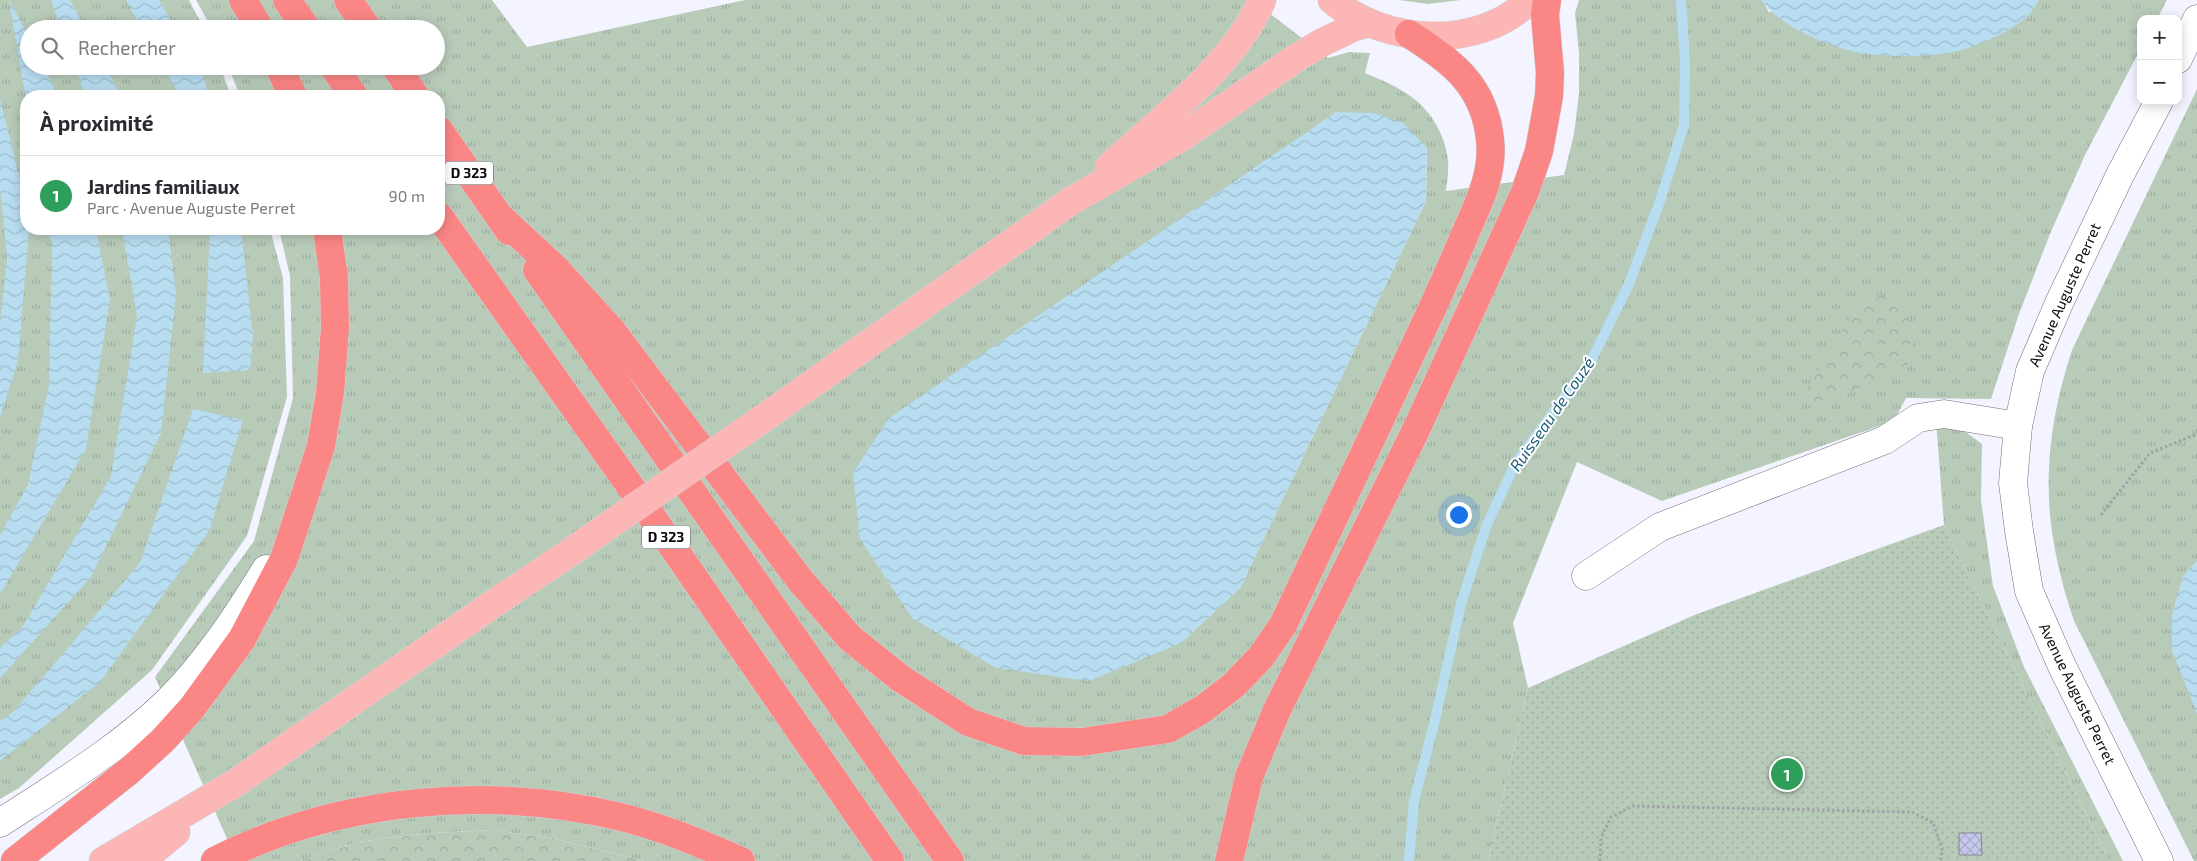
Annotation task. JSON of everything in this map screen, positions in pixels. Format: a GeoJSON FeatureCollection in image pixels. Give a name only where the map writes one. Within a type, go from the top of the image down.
{"type":"FeatureCollection","features":[{"type":"Feature","properties":{"kind":"highway"},"geometry":{"type":"LineString","coordinates":[[243,0],[255,20]]}},
{"type":"Feature","properties":{"kind":"highway"},"geometry":{"type":"LineString","coordinates":[[287,0],[301,20]]}},
{"type":"Feature","properties":{"kind":"highway"},"geometry":{"type":"LineString","coordinates":[[348,0],[362,20]]}},
{"type":"Feature","properties":{"kind":"highway"},"geometry":{"type":"LineString","coordinates":[[1229,861],[1249,777],[1277,710],[1416,430],[1525,192],[1539,151],[1549,96],[1550,74],[1545,15],[1547,0]]}},
{"type":"Feature","properties":{"kind":"highway"},"geometry":{"type":"LineString","coordinates":[[500,217],[555,268],[612,331],[800,580],[844,631],[900,678],[968,722],[1024,741],[1082,742],[1168,729],[1203,709],[1234,685],[1261,657],[1283,625],[1452,266],[1487,182],[1491,158],[1491,142],[1488,121],[1480,100],[1464,76],[1446,58],[1409,34]]}},
{"type":"Feature","properties":{"kind":"highway"},"geometry":{"type":"LineString","coordinates":[[283,75],[290,90]]}},
{"type":"Feature","properties":{"kind":"highway"},"geometry":{"type":"LineString","coordinates":[[339,75],[350,90]]}},
{"type":"Feature","properties":{"kind":"highway"},"geometry":{"type":"LineString","coordinates":[[401,75],[412,90]]}},
{"type":"Feature","properties":{"kind":"highway","name":"D 323"},"geometry":{"type":"LineString","coordinates":[[445,139],[950,861]]}},
{"type":"Feature","properties":{"kind":"highway","name":"D 323"},"geometry":{"type":"LineString","coordinates":[[445,224],[658,526],[890,861]]}},
{"type":"Feature","properties":{"kind":"highway"},"geometry":{"type":"LineString","coordinates":[[15,861],[129,771],[163,740],[192,708],[242,638],[284,559],[321,446],[330,393],[335,328],[334,278],[327,235]]}},
{"type":"Feature","properties":{"kind":"highway"},"geometry":{"type":"LineString","coordinates":[[216,861],[234,851],[310,823],[395,805],[466,799],[539,802],[621,817],[696,841],[741,861]]}},
{"type":"Feature","properties":{"kind":"main road"},"geometry":{"type":"LineString","coordinates":[[1072,201],[1217,65],[1239,40],[1262,0]]}},
{"type":"Feature","properties":{"kind":"main road"},"geometry":{"type":"LineString","coordinates":[[1332,0],[1344,10],[1369,23],[1409,34],[1438,36],[1462,34],[1507,18],[1530,0]]}},
{"type":"Feature","properties":{"kind":"main road"},"geometry":{"type":"LineString","coordinates":[[103,861],[236,782],[775,410],[1072,201],[1182,137],[1303,54],[1354,27],[1369,23]]}},
{"type":"Feature","properties":{"kind":"main road"},"geometry":{"type":"LineString","coordinates":[[141,861],[236,782]]}},
{"type":"Feature","properties":{"kind":"street"},"geometry":{"type":"LineString","coordinates":[[2182,51],[2197,19]]}},
{"type":"Feature","properties":{"kind":"street","name":"Avenue Auguste Perret"},"geometry":{"type":"LineString","coordinates":[[2157,105],[2120,175],[2060,301],[2030,370],[2018,426],[2013,483],[2019,531],[2030,591],[2061,664],[2159,861]]}},
{"type":"Feature","properties":{"kind":"street"},"geometry":{"type":"LineString","coordinates":[[1586,576],[1660,527],[1885,440],[1918,418],[1944,414],[2018,426]]}},
{"type":"Feature","properties":{"kind":"street"},"geometry":{"type":"LineString","coordinates":[[0,824],[135,730],[167,702],[190,676],[221,638],[268,567],[313,468]]}},
{"type":"Feature","properties":{"kind":"path"},"geometry":{"type":"LineString","coordinates":[[2101,515],[2150,453],[2197,434]]}},
{"type":"Feature","properties":{"kind":"path"},"geometry":{"type":"LineString","coordinates":[[1600,861],[1601,838],[1611,817],[1633,806],[1912,812],[1933,823],[1942,848],[1941,861]]}},
{"type":"Feature","properties":{"kind":"green space"},"geometry":{"type":"Polygon","coordinates":[[[0,0],[189,0],[199,20],[20,20],[20,75],[223,75],[229,90],[20,90],[20,235],[272,235],[283,278],[287,397],[247,536],[152,670],[19,788],[0,799],[0,0]]]}},
{"type":"Feature","properties":{"kind":"green space"},"geometry":{"type":"Polygon","coordinates":[[[196,0],[492,0],[527,47],[745,0],[1252,0],[1328,58],[1349,52],[1370,53],[1365,73],[1408,94],[1426,110],[1437,126],[1447,152],[1448,172],[1446,191],[1564,175],[1574,134],[1579,93],[1579,53],[1575,13],[1579,0],[1762,0],[1769,12],[2026,18],[2039,0],[2167,0],[2159,15],[2137,15],[2137,56],[2085,155],[2050,234],[2019,314],[1991,399],[1906,398],[1894,421],[1662,501],[1577,462],[1513,623],[1528,688],[1488,861],[644,861],[555,839],[494,830],[429,833],[358,842],[300,861],[237,861],[155,677],[254,541],[293,398],[290,276],[280,235],[445,235],[445,90],[238,90],[232,75],[445,75],[445,20],[207,20],[196,0]],[[1427,148],[1181,643],[1240,588],[1426,201],[1427,148]]]}},
{"type":"Feature","properties":{"kind":"green space"},"geometry":{"type":"Polygon","coordinates":[[[1399,0],[1461,0],[1428,4],[1399,0]]]}},
{"type":"Feature","properties":{"kind":"green space"},"geometry":{"type":"Polygon","coordinates":[[[2197,89],[2197,861],[2194,861],[2074,621],[2055,552],[2050,518],[2049,486],[2054,420],[2072,350],[2197,89]]]}},
{"type":"Feature","properties":{"kind":"green space"},"geometry":{"type":"Polygon","coordinates":[[[1879,295],[1897,299],[1906,315],[1912,338],[1910,363],[1834,400],[1812,401],[1806,390],[1860,302],[1879,295]]]}},
{"type":"Feature","properties":{"kind":"green space"},"geometry":{"type":"Polygon","coordinates":[[[1936,420],[1956,425],[1982,444],[1981,500],[1993,586],[2024,667],[2123,861],[2109,861],[1944,525],[1936,420]]]}},
{"type":"Feature","properties":{"kind":"green space"},"geometry":{"type":"Polygon","coordinates":[[[1944,525],[2109,861],[1488,861],[1528,688],[1697,614],[1944,525]]]}},
{"type":"Feature","properties":{"kind":"green space"},"geometry":{"type":"Polygon","coordinates":[[[494,830],[555,839],[644,861],[300,861],[358,842],[429,833],[494,830]]]}},
{"type":"Feature","properties":{"kind":"water"},"geometry":{"type":"Polygon","coordinates":[[[9,0],[20,20],[20,65],[9,0]]]}},
{"type":"Feature","properties":{"kind":"water"},"geometry":{"type":"Polygon","coordinates":[[[51,0],[70,0],[80,20],[58,20],[51,0]]]}},
{"type":"Feature","properties":{"kind":"water"},"geometry":{"type":"Polygon","coordinates":[[[126,0],[159,0],[171,20],[137,20],[126,0]]]}},
{"type":"Feature","properties":{"kind":"water"},"geometry":{"type":"Polygon","coordinates":[[[1762,0],[2039,0],[2029,14],[2018,24],[2000,35],[1949,53],[1905,56],[1861,53],[1820,41],[1780,19],[1769,10],[1762,0]]]}},
{"type":"Feature","properties":{"kind":"water"},"geometry":{"type":"Polygon","coordinates":[[[22,75],[48,75],[55,90],[24,90],[22,75]]]}},
{"type":"Feature","properties":{"kind":"water"},"geometry":{"type":"Polygon","coordinates":[[[78,75],[110,75],[118,90],[83,90],[78,75]]]}},
{"type":"Feature","properties":{"kind":"water"},"geometry":{"type":"Polygon","coordinates":[[[168,75],[203,75],[207,90],[177,90],[168,75]]]}},
{"type":"Feature","properties":{"kind":"water"},"geometry":{"type":"Polygon","coordinates":[[[0,99],[20,181],[20,235],[28,235],[18,361],[0,417],[0,324],[7,257],[0,188],[0,99]]]}},
{"type":"Feature","properties":{"kind":"water"},"geometry":{"type":"Polygon","coordinates":[[[1336,112],[1373,113],[1402,122],[1427,148],[1426,201],[1240,588],[1181,643],[1089,681],[996,668],[912,618],[860,539],[853,473],[889,418],[1336,112]]]}},
{"type":"Feature","properties":{"kind":"water"},"geometry":{"type":"Polygon","coordinates":[[[50,235],[97,235],[110,300],[86,449],[0,594],[0,535],[28,485],[49,385],[52,246],[50,235]]]}},
{"type":"Feature","properties":{"kind":"water"},"geometry":{"type":"Polygon","coordinates":[[[123,235],[169,235],[176,294],[161,433],[91,577],[0,678],[0,648],[22,628],[111,476],[137,316],[123,235]]]}},
{"type":"Feature","properties":{"kind":"water"},"geometry":{"type":"Polygon","coordinates":[[[210,235],[242,235],[253,336],[250,370],[203,373],[210,235]]]}},
{"type":"Feature","properties":{"kind":"water"},"geometry":{"type":"Polygon","coordinates":[[[193,409],[243,420],[209,531],[100,682],[0,761],[0,721],[14,711],[140,563],[193,409]]]}},
{"type":"Feature","properties":{"kind":"water"},"geometry":{"type":"Polygon","coordinates":[[[2197,561],[2197,714],[2172,650],[2172,615],[2183,576],[2197,561]]]}},
{"type":"Feature","properties":{"kind":"building"},"geometry":{"type":"Polygon","coordinates":[[[1959,833],[1981,833],[1982,855],[1959,855],[1959,833]]]}},
{"type":"Feature","properties":{"kind":"waterway","name":"Ruisseau de Couzé"},"geometry":{"type":"LineString","coordinates":[[1409,861],[1414,801],[1434,724],[1461,604],[1486,527],[1515,464],[1591,361],[1629,284],[1660,201],[1684,125],[1685,62],[1681,0]]}},
{"type":"Feature","properties":{"kind":"place","name":"Jardins familiaux"},"geometry":{"type":"Point","coordinates":[1787,774]}}]}
